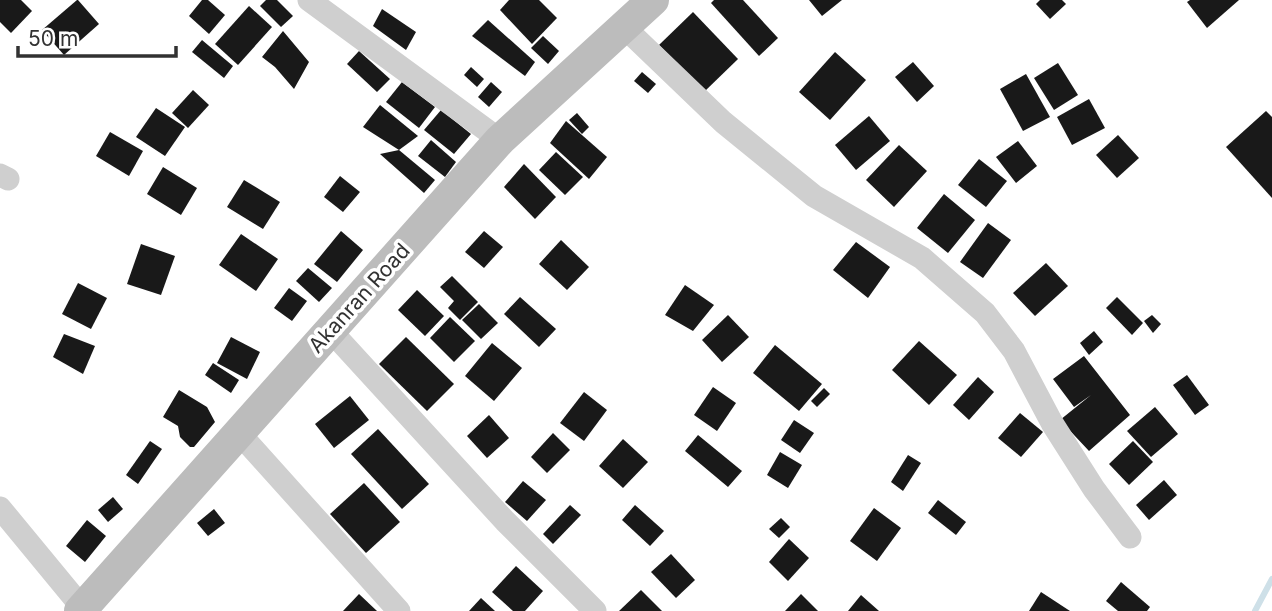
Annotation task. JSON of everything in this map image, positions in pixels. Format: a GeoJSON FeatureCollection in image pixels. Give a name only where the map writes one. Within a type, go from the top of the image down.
{"type":"FeatureCollection","features":[{"type":"Feature","properties":{"kind":"main road","name":"Akanran Road"},"geometry":{"type":"LineString","coordinates":[[82,610],[500,140],[653,0]]}},
{"type":"Feature","properties":{"kind":"street"},"geometry":{"type":"LineString","coordinates":[[309,0],[500,140]]}},
{"type":"Feature","properties":{"kind":"street"},"geometry":{"type":"LineString","coordinates":[[624,27],[723,122],[814,196],[922,258],[985,313],[1014,351],[1052,423],[1094,489],[1130,537]]}},
{"type":"Feature","properties":{"kind":"street"},"geometry":{"type":"LineString","coordinates":[[330,330],[505,521],[595,611]]}},
{"type":"Feature","properties":{"kind":"street"},"geometry":{"type":"LineString","coordinates":[[238,432],[400,611]]}},
{"type":"Feature","properties":{"kind":"street"},"geometry":{"type":"LineString","coordinates":[[0,508],[82,610]]}},
{"type":"Feature","properties":{"kind":"building"},"geometry":{"type":"Polygon","coordinates":[[[0,0],[21,0],[32,11],[11,33],[0,22],[0,0]]]}},
{"type":"Feature","properties":{"kind":"building"},"geometry":{"type":"Polygon","coordinates":[[[77,0],[99,24],[64,55],[42,30],[77,0]]]}},
{"type":"Feature","properties":{"kind":"building"},"geometry":{"type":"Polygon","coordinates":[[[202,0],[208,0],[225,15],[209,34],[189,16],[202,0]]]}},
{"type":"Feature","properties":{"kind":"building"},"geometry":{"type":"Polygon","coordinates":[[[266,0],[277,0],[293,16],[281,27],[260,6],[266,0]]]}},
{"type":"Feature","properties":{"kind":"building"},"geometry":{"type":"Polygon","coordinates":[[[509,0],[539,0],[557,18],[532,44],[500,10],[509,0]]]}},
{"type":"Feature","properties":{"kind":"building"},"geometry":{"type":"Polygon","coordinates":[[[714,0],[743,0],[778,38],[759,56],[711,3],[714,0]]]}},
{"type":"Feature","properties":{"kind":"building"},"geometry":{"type":"Polygon","coordinates":[[[809,0],[842,0],[822,16],[809,0]]]}},
{"type":"Feature","properties":{"kind":"building"},"geometry":{"type":"Polygon","coordinates":[[[1040,0],[1062,0],[1066,4],[1050,19],[1036,4],[1040,0]]]}},
{"type":"Feature","properties":{"kind":"building"},"geometry":{"type":"Polygon","coordinates":[[[1239,0],[1207,28],[1187,2],[1239,0]]]}},
{"type":"Feature","properties":{"kind":"building"},"geometry":{"type":"Polygon","coordinates":[[[249,6],[272,27],[238,65],[215,44],[249,6]]]}},
{"type":"Feature","properties":{"kind":"building"},"geometry":{"type":"Polygon","coordinates":[[[382,9],[416,32],[406,50],[373,26],[382,9]]]}},
{"type":"Feature","properties":{"kind":"building"},"geometry":{"type":"Polygon","coordinates":[[[693,12],[738,59],[704,92],[659,45],[693,12]]]}},
{"type":"Feature","properties":{"kind":"building"},"geometry":{"type":"Polygon","coordinates":[[[488,20],[535,62],[525,76],[472,36],[488,20]]]}},
{"type":"Feature","properties":{"kind":"building"},"geometry":{"type":"Polygon","coordinates":[[[283,31],[309,62],[294,89],[275,67],[262,57],[283,31]]]}},
{"type":"Feature","properties":{"kind":"building"},"geometry":{"type":"Polygon","coordinates":[[[543,36],[559,51],[548,64],[531,48],[543,36]]]}},
{"type":"Feature","properties":{"kind":"building"},"geometry":{"type":"Polygon","coordinates":[[[202,40],[233,66],[224,78],[192,52],[202,40]]]}},
{"type":"Feature","properties":{"kind":"building"},"geometry":{"type":"Polygon","coordinates":[[[359,51],[390,79],[377,92],[347,64],[359,51]]]}},
{"type":"Feature","properties":{"kind":"building"},"geometry":{"type":"Polygon","coordinates":[[[835,52],[866,80],[830,120],[799,92],[835,52]]]}},
{"type":"Feature","properties":{"kind":"building"},"geometry":{"type":"Polygon","coordinates":[[[913,62],[934,86],[917,102],[895,77],[913,62]]]}},
{"type":"Feature","properties":{"kind":"building"},"geometry":{"type":"Polygon","coordinates":[[[1058,63],[1078,95],[1054,110],[1034,78],[1058,63]]]}},
{"type":"Feature","properties":{"kind":"building"},"geometry":{"type":"Polygon","coordinates":[[[471,67],[484,79],[477,87],[464,75],[471,67]]]}},
{"type":"Feature","properties":{"kind":"building"},"geometry":{"type":"Polygon","coordinates":[[[642,72],[656,84],[648,93],[634,81],[642,72]]]}},
{"type":"Feature","properties":{"kind":"building"},"geometry":{"type":"Polygon","coordinates":[[[1026,74],[1050,117],[1023,131],[1000,89],[1026,74]]]}},
{"type":"Feature","properties":{"kind":"building"},"geometry":{"type":"Polygon","coordinates":[[[402,82],[435,107],[419,128],[386,102],[402,82]]]}},
{"type":"Feature","properties":{"kind":"building"},"geometry":{"type":"Polygon","coordinates":[[[491,82],[502,92],[489,107],[478,97],[491,82]]]}},
{"type":"Feature","properties":{"kind":"building"},"geometry":{"type":"Polygon","coordinates":[[[193,90],[209,105],[188,128],[172,113],[193,90]]]}},
{"type":"Feature","properties":{"kind":"building"},"geometry":{"type":"Polygon","coordinates":[[[1089,99],[1105,128],[1072,145],[1057,117],[1089,99]]]}},
{"type":"Feature","properties":{"kind":"building"},"geometry":{"type":"Polygon","coordinates":[[[380,105],[418,136],[399,150],[363,127],[380,105]]]}},
{"type":"Feature","properties":{"kind":"building"},"geometry":{"type":"Polygon","coordinates":[[[156,108],[185,127],[165,156],[136,137],[156,108]]]}},
{"type":"Feature","properties":{"kind":"building"},"geometry":{"type":"Polygon","coordinates":[[[441,110],[471,134],[454,154],[424,130],[441,110]]]}},
{"type":"Feature","properties":{"kind":"building"},"geometry":{"type":"Polygon","coordinates":[[[1266,111],[1272,117],[1272,198],[1226,147],[1266,111]]]}},
{"type":"Feature","properties":{"kind":"building"},"geometry":{"type":"Polygon","coordinates":[[[577,113],[589,127],[582,134],[569,120],[577,113]]]}},
{"type":"Feature","properties":{"kind":"building"},"geometry":{"type":"Polygon","coordinates":[[[869,116],[890,141],[856,170],[835,145],[869,116]]]}},
{"type":"Feature","properties":{"kind":"building"},"geometry":{"type":"Polygon","coordinates":[[[566,121],[607,157],[589,179],[550,143],[566,121]]]}},
{"type":"Feature","properties":{"kind":"building"},"geometry":{"type":"Polygon","coordinates":[[[110,132],[143,151],[129,176],[96,156],[110,132]]]}},
{"type":"Feature","properties":{"kind":"building"},"geometry":{"type":"Polygon","coordinates":[[[1118,135],[1139,158],[1117,178],[1096,155],[1118,135]]]}},
{"type":"Feature","properties":{"kind":"building"},"geometry":{"type":"Polygon","coordinates":[[[431,140],[456,162],[445,177],[418,156],[431,140]]]}},
{"type":"Feature","properties":{"kind":"building"},"geometry":{"type":"Polygon","coordinates":[[[1018,141],[1037,166],[1016,183],[996,157],[1018,141]]]}},
{"type":"Feature","properties":{"kind":"building"},"geometry":{"type":"Polygon","coordinates":[[[899,145],[927,171],[894,207],[866,180],[899,145]]]}},
{"type":"Feature","properties":{"kind":"building"},"geometry":{"type":"Polygon","coordinates":[[[399,150],[435,180],[424,193],[380,154],[399,150]]]}},
{"type":"Feature","properties":{"kind":"building"},"geometry":{"type":"Polygon","coordinates":[[[556,152],[583,177],[565,195],[539,170],[556,152]]]}},
{"type":"Feature","properties":{"kind":"building"},"geometry":{"type":"Polygon","coordinates":[[[979,159],[1007,181],[986,207],[958,185],[979,159]]]}},
{"type":"Feature","properties":{"kind":"building"},"geometry":{"type":"Polygon","coordinates":[[[524,164],[556,197],[535,219],[504,187],[524,164]]]}},
{"type":"Feature","properties":{"kind":"building"},"geometry":{"type":"Polygon","coordinates":[[[163,167],[197,188],[181,215],[147,194],[163,167]]]}},
{"type":"Feature","properties":{"kind":"building"},"geometry":{"type":"Polygon","coordinates":[[[340,176],[360,192],[343,212],[324,197],[340,176]]]}},
{"type":"Feature","properties":{"kind":"building"},"geometry":{"type":"Polygon","coordinates":[[[244,180],[280,202],[263,229],[227,207],[244,180]]]}},
{"type":"Feature","properties":{"kind":"building"},"geometry":{"type":"Polygon","coordinates":[[[944,194],[975,220],[948,253],[917,228],[944,194]]]}},
{"type":"Feature","properties":{"kind":"building"},"geometry":{"type":"Polygon","coordinates":[[[988,223],[1011,240],[983,278],[960,262],[988,223]]]}},
{"type":"Feature","properties":{"kind":"building"},"geometry":{"type":"Polygon","coordinates":[[[341,231],[363,250],[337,282],[314,264],[341,231]]]}},
{"type":"Feature","properties":{"kind":"building"},"geometry":{"type":"Polygon","coordinates":[[[484,231],[503,247],[484,268],[465,252],[484,231]]]}},
{"type":"Feature","properties":{"kind":"building"},"geometry":{"type":"Polygon","coordinates":[[[241,234],[278,259],[256,291],[219,265],[241,234]]]}},
{"type":"Feature","properties":{"kind":"building"},"geometry":{"type":"Polygon","coordinates":[[[561,240],[589,267],[567,290],[539,264],[561,240]]]}},
{"type":"Feature","properties":{"kind":"building"},"geometry":{"type":"Polygon","coordinates":[[[856,242],[890,267],[868,298],[833,270],[856,242]]]}},
{"type":"Feature","properties":{"kind":"building"},"geometry":{"type":"Polygon","coordinates":[[[141,244],[175,256],[161,295],[127,284],[141,244]]]}},
{"type":"Feature","properties":{"kind":"building"},"geometry":{"type":"Polygon","coordinates":[[[1046,263],[1068,286],[1035,316],[1013,293],[1046,263]]]}},
{"type":"Feature","properties":{"kind":"building"},"geometry":{"type":"Polygon","coordinates":[[[308,268],[332,288],[319,302],[296,281],[308,268]]]}},
{"type":"Feature","properties":{"kind":"building"},"geometry":{"type":"Polygon","coordinates":[[[452,276],[478,302],[460,320],[448,308],[454,301],[440,287],[452,276]]]}},
{"type":"Feature","properties":{"kind":"building"},"geometry":{"type":"Polygon","coordinates":[[[78,283],[107,298],[91,329],[62,314],[78,283]]]}},
{"type":"Feature","properties":{"kind":"building"},"geometry":{"type":"Polygon","coordinates":[[[685,285],[714,305],[693,331],[665,315],[685,285]]]}},
{"type":"Feature","properties":{"kind":"building"},"geometry":{"type":"Polygon","coordinates":[[[289,288],[307,301],[292,321],[274,308],[289,288]]]}},
{"type":"Feature","properties":{"kind":"building"},"geometry":{"type":"Polygon","coordinates":[[[417,290],[444,316],[425,336],[398,310],[417,290]]]}},
{"type":"Feature","properties":{"kind":"building"},"geometry":{"type":"Polygon","coordinates":[[[520,297],[556,329],[539,347],[504,314],[520,297]]]}},
{"type":"Feature","properties":{"kind":"building"},"geometry":{"type":"Polygon","coordinates":[[[1117,297],[1143,323],[1132,335],[1106,308],[1117,297]]]}},
{"type":"Feature","properties":{"kind":"building"},"geometry":{"type":"Polygon","coordinates":[[[479,304],[498,323],[481,339],[462,320],[479,304]]]}},
{"type":"Feature","properties":{"kind":"building"},"geometry":{"type":"Polygon","coordinates":[[[728,315],[749,337],[722,362],[702,340],[728,315]]]}},
{"type":"Feature","properties":{"kind":"building"},"geometry":{"type":"Polygon","coordinates":[[[1152,315],[1161,324],[1153,333],[1144,321],[1152,315]]]}},
{"type":"Feature","properties":{"kind":"building"},"geometry":{"type":"Polygon","coordinates":[[[450,317],[475,341],[454,362],[430,338],[450,317]]]}},
{"type":"Feature","properties":{"kind":"building"},"geometry":{"type":"Polygon","coordinates":[[[1094,331],[1103,342],[1089,355],[1080,343],[1094,331]]]}},
{"type":"Feature","properties":{"kind":"building"},"geometry":{"type":"Polygon","coordinates":[[[64,334],[95,346],[83,374],[53,357],[64,334]]]}},
{"type":"Feature","properties":{"kind":"building"},"geometry":{"type":"Polygon","coordinates":[[[231,337],[260,352],[247,379],[217,363],[231,337]]]}},
{"type":"Feature","properties":{"kind":"building"},"geometry":{"type":"Polygon","coordinates":[[[406,337],[454,384],[427,411],[379,364],[406,337]]]}},
{"type":"Feature","properties":{"kind":"building"},"geometry":{"type":"Polygon","coordinates":[[[919,341],[957,375],[929,405],[892,370],[919,341]]]}},
{"type":"Feature","properties":{"kind":"building"},"geometry":{"type":"Polygon","coordinates":[[[492,343],[522,368],[494,401],[465,376],[492,343]]]}},
{"type":"Feature","properties":{"kind":"building"},"geometry":{"type":"Polygon","coordinates":[[[775,345],[822,384],[799,411],[753,373],[775,345]]]}},
{"type":"Feature","properties":{"kind":"building"},"geometry":{"type":"Polygon","coordinates":[[[1084,356],[1130,415],[1089,451],[1060,420],[1091,395],[1074,407],[1053,379],[1084,356]]]}},
{"type":"Feature","properties":{"kind":"building"},"geometry":{"type":"Polygon","coordinates":[[[213,363],[239,380],[231,393],[205,375],[213,363]]]}},
{"type":"Feature","properties":{"kind":"building"},"geometry":{"type":"Polygon","coordinates":[[[1187,375],[1209,405],[1195,415],[1173,385],[1187,375]]]}},
{"type":"Feature","properties":{"kind":"building"},"geometry":{"type":"Polygon","coordinates":[[[978,377],[994,392],[969,420],[953,405],[978,377]]]}},
{"type":"Feature","properties":{"kind":"building"},"geometry":{"type":"Polygon","coordinates":[[[713,387],[736,403],[717,431],[694,415],[713,387]]]}},
{"type":"Feature","properties":{"kind":"building"},"geometry":{"type":"Polygon","coordinates":[[[824,388],[830,394],[817,407],[811,401],[824,388]]]}},
{"type":"Feature","properties":{"kind":"building"},"geometry":{"type":"Polygon","coordinates":[[[179,390],[207,407],[215,422],[194,447],[190,447],[180,437],[178,426],[163,417],[179,390]]]}},
{"type":"Feature","properties":{"kind":"building"},"geometry":{"type":"Polygon","coordinates":[[[584,392],[607,410],[584,441],[560,423],[584,392]]]}},
{"type":"Feature","properties":{"kind":"building"},"geometry":{"type":"Polygon","coordinates":[[[350,396],[369,420],[334,448],[315,424],[350,396]]]}},
{"type":"Feature","properties":{"kind":"building"},"geometry":{"type":"Polygon","coordinates":[[[1155,407],[1178,434],[1151,457],[1127,431],[1155,407]]]}},
{"type":"Feature","properties":{"kind":"building"},"geometry":{"type":"Polygon","coordinates":[[[1020,413],[1043,432],[1021,457],[998,438],[1020,413]]]}},
{"type":"Feature","properties":{"kind":"building"},"geometry":{"type":"Polygon","coordinates":[[[489,415],[509,438],[487,458],[467,436],[489,415]]]}},
{"type":"Feature","properties":{"kind":"building"},"geometry":{"type":"Polygon","coordinates":[[[794,420],[814,433],[800,453],[781,440],[794,420]]]}},
{"type":"Feature","properties":{"kind":"building"},"geometry":{"type":"Polygon","coordinates":[[[378,429],[429,484],[402,509],[351,454],[378,429]]]}},
{"type":"Feature","properties":{"kind":"building"},"geometry":{"type":"Polygon","coordinates":[[[553,433],[570,450],[547,473],[531,457],[553,433]]]}},
{"type":"Feature","properties":{"kind":"building"},"geometry":{"type":"Polygon","coordinates":[[[698,435],[742,471],[728,487],[685,451],[698,435]]]}},
{"type":"Feature","properties":{"kind":"building"},"geometry":{"type":"Polygon","coordinates":[[[623,439],[648,462],[623,488],[599,466],[623,439]]]}},
{"type":"Feature","properties":{"kind":"building"},"geometry":{"type":"Polygon","coordinates":[[[150,441],[162,449],[138,484],[126,475],[150,441]]]}},
{"type":"Feature","properties":{"kind":"building"},"geometry":{"type":"Polygon","coordinates":[[[1133,441],[1153,462],[1129,485],[1109,464],[1133,441]]]}},
{"type":"Feature","properties":{"kind":"building"},"geometry":{"type":"Polygon","coordinates":[[[780,452],[802,465],[788,488],[767,475],[780,452]]]}},
{"type":"Feature","properties":{"kind":"building"},"geometry":{"type":"Polygon","coordinates":[[[908,455],[921,463],[903,491],[891,482],[908,455]]]}},
{"type":"Feature","properties":{"kind":"building"},"geometry":{"type":"Polygon","coordinates":[[[1164,480],[1177,495],[1149,520],[1136,505],[1164,480]]]}},
{"type":"Feature","properties":{"kind":"building"},"geometry":{"type":"Polygon","coordinates":[[[523,481],[546,500],[527,521],[505,502],[523,481]]]}},
{"type":"Feature","properties":{"kind":"building"},"geometry":{"type":"Polygon","coordinates":[[[364,483],[400,522],[366,553],[330,514],[364,483]]]}},
{"type":"Feature","properties":{"kind":"building"},"geometry":{"type":"Polygon","coordinates":[[[113,497],[123,509],[108,522],[98,510],[113,497]]]}},
{"type":"Feature","properties":{"kind":"building"},"geometry":{"type":"Polygon","coordinates":[[[938,500],[966,522],[956,535],[928,513],[938,500]]]}},
{"type":"Feature","properties":{"kind":"building"},"geometry":{"type":"Polygon","coordinates":[[[570,505],[581,515],[553,544],[543,534],[570,505]]]}},
{"type":"Feature","properties":{"kind":"building"},"geometry":{"type":"Polygon","coordinates":[[[635,505],[664,531],[650,546],[622,520],[635,505]]]}},
{"type":"Feature","properties":{"kind":"building"},"geometry":{"type":"Polygon","coordinates":[[[874,508],[901,528],[877,561],[850,541],[874,508]]]}},
{"type":"Feature","properties":{"kind":"building"},"geometry":{"type":"Polygon","coordinates":[[[214,509],[225,523],[208,536],[197,523],[214,509]]]}},
{"type":"Feature","properties":{"kind":"building"},"geometry":{"type":"Polygon","coordinates":[[[781,518],[790,527],[779,538],[769,529],[781,518]]]}},
{"type":"Feature","properties":{"kind":"building"},"geometry":{"type":"Polygon","coordinates":[[[87,520],[106,536],[85,562],[66,546],[87,520]]]}},
{"type":"Feature","properties":{"kind":"building"},"geometry":{"type":"Polygon","coordinates":[[[789,539],[809,558],[788,581],[769,562],[789,539]]]}},
{"type":"Feature","properties":{"kind":"building"},"geometry":{"type":"Polygon","coordinates":[[[671,554],[695,580],[676,598],[651,572],[671,554]]]}},
{"type":"Feature","properties":{"kind":"building"},"geometry":{"type":"Polygon","coordinates":[[[516,566],[543,591],[525,611],[513,611],[492,592],[516,566]]]}},
{"type":"Feature","properties":{"kind":"building"},"geometry":{"type":"Polygon","coordinates":[[[1121,582],[1150,607],[1147,611],[1118,611],[1106,601],[1121,582]]]}},
{"type":"Feature","properties":{"kind":"building"},"geometry":{"type":"Polygon","coordinates":[[[641,590],[662,611],[619,611],[641,590]]]}},
{"type":"Feature","properties":{"kind":"building"},"geometry":{"type":"Polygon","coordinates":[[[1041,592],[1070,611],[1029,611],[1041,592]]]}},
{"type":"Feature","properties":{"kind":"building"},"geometry":{"type":"Polygon","coordinates":[[[359,594],[377,611],[343,611],[359,594]]]}},
{"type":"Feature","properties":{"kind":"building"},"geometry":{"type":"Polygon","coordinates":[[[801,594],[818,611],[785,611],[801,594]]]}},
{"type":"Feature","properties":{"kind":"building"},"geometry":{"type":"Polygon","coordinates":[[[861,595],[879,611],[848,611],[861,595]]]}},
{"type":"Feature","properties":{"kind":"building"},"geometry":{"type":"Polygon","coordinates":[[[481,598],[495,611],[469,611],[481,598]]]}},
{"type":"Feature","properties":{"kind":"waterway"},"geometry":{"type":"LineString","coordinates":[[1255,611],[1272,579]]}}]}
